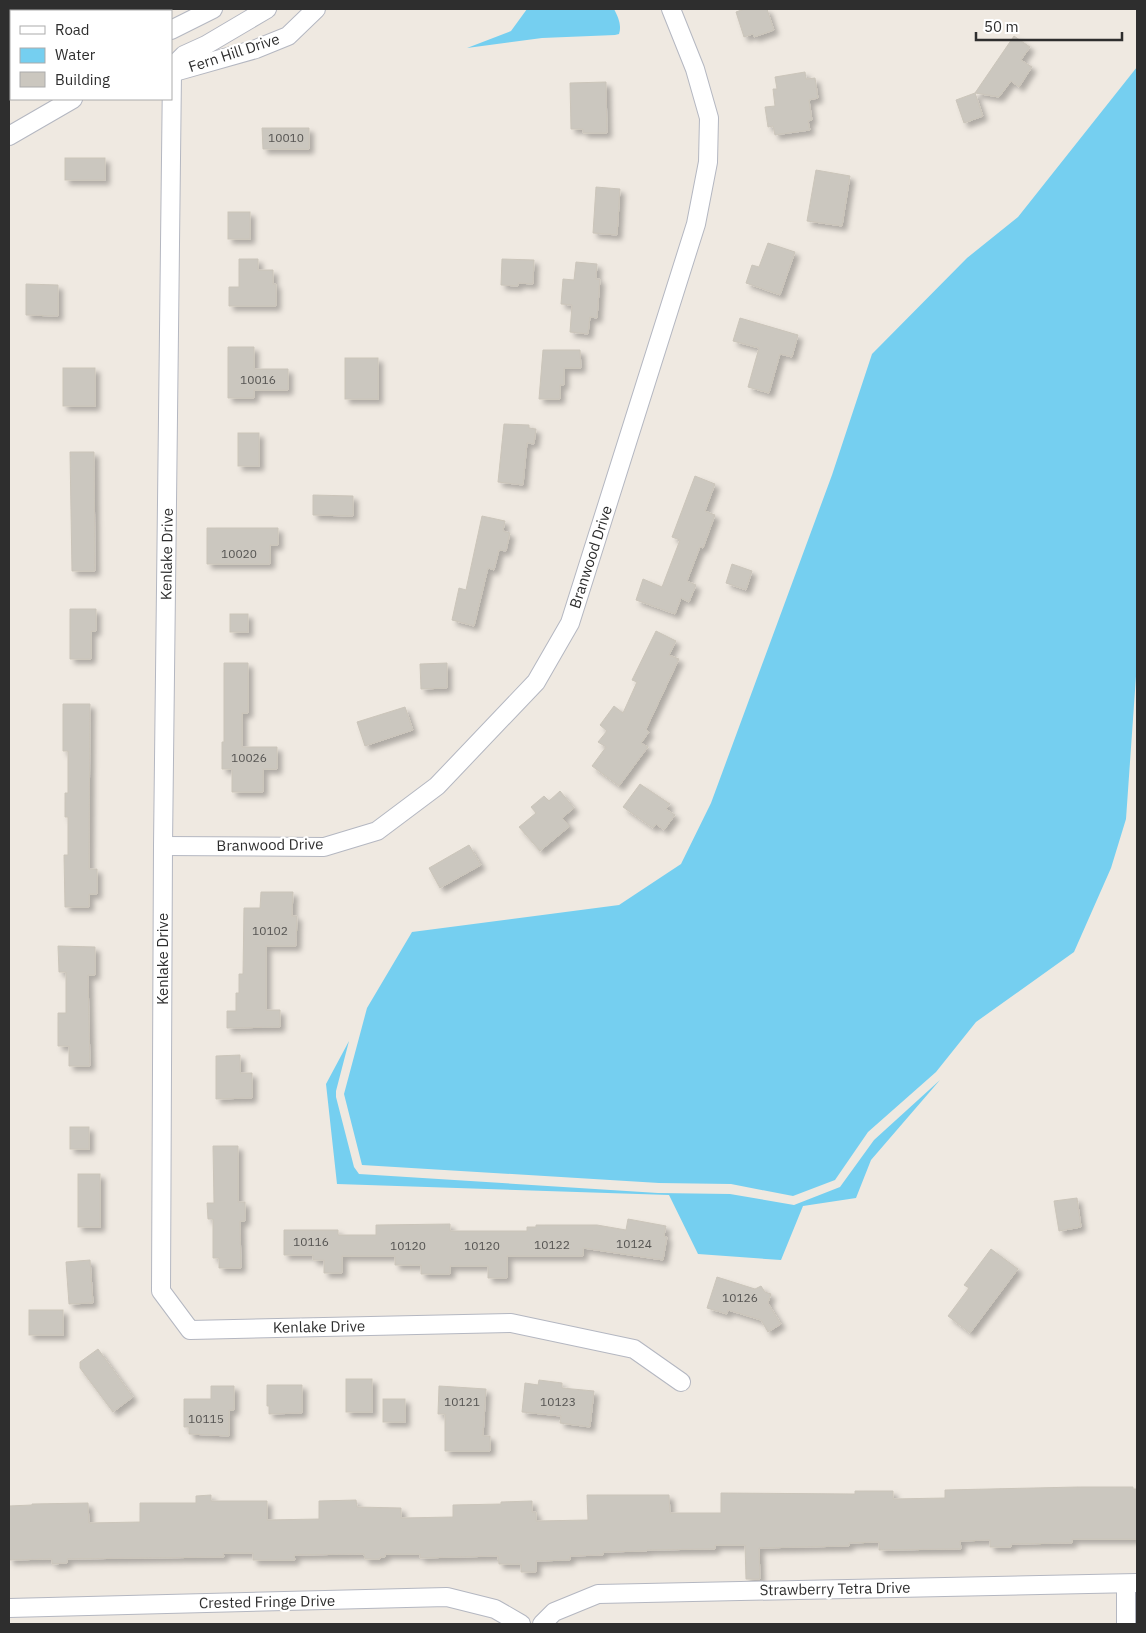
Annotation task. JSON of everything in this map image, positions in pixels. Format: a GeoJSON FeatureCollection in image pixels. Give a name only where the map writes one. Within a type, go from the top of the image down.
{"type":"FeatureCollection","features":[{"type":"Feature","properties":{"kind":"street"},"geometry":{"type":"LineString","coordinates":[[172,30],[213,9]]}},
{"type":"Feature","properties":{"kind":"street"},"geometry":{"type":"LineString","coordinates":[[172,73],[175,64],[184,55],[206,45],[266,9]]}},
{"type":"Feature","properties":{"kind":"street","name":"Fern Hill Drive"},"geometry":{"type":"LineString","coordinates":[[172,73],[256,49],[288,36],[316,9]]}},
{"type":"Feature","properties":{"kind":"street","name":"Branwood Drive"},"geometry":{"type":"LineString","coordinates":[[163,846],[324,847],[377,831],[437,786],[536,682],[570,623],[696,224],[708,162],[709,118],[695,69],[671,9]]}},
{"type":"Feature","properties":{"kind":"street"},"geometry":{"type":"LineString","coordinates":[[9,136],[71,100]]}},
{"type":"Feature","properties":{"kind":"street","name":"Kenlake Drive"},"geometry":{"type":"LineString","coordinates":[[172,100],[163,846],[161,1291],[190,1330],[511,1323],[634,1349],[681,1382]]}},
{"type":"Feature","properties":{"kind":"street"},"geometry":{"type":"LineString","coordinates":[[1126,1624],[1132,1584]]}},
{"type":"Feature","properties":{"kind":"street","name":"Strawberry Tetra Drive"},"geometry":{"type":"LineString","coordinates":[[542,1624],[554,1612],[598,1594],[1132,1584]]}},
{"type":"Feature","properties":{"kind":"street","name":"Crested Fringe Drive"},"geometry":{"type":"LineString","coordinates":[[9,1608],[447,1597],[495,1609],[521,1624]]}},
{"type":"Feature","properties":{"kind":"water"},"geometry":{"type":"Polygon","coordinates":[[[527,9],[614,9],[620,24],[620,31],[619,34],[615,35],[542,38],[467,48],[511,31],[527,9]]]}},
{"type":"Feature","properties":{"kind":"water"},"geometry":{"type":"Polygon","coordinates":[[[1137,67],[1137,662],[1126,819],[1111,868],[1074,952],[976,1022],[936,1072],[868,1132],[835,1180],[793,1196],[731,1184],[659,1183],[362,1165],[344,1094],[367,1008],[412,932],[619,905],[681,864],[711,803],[832,475],[872,354],[967,258],[1018,217],[1137,67]]]}},
{"type":"Feature","properties":{"kind":"water"},"geometry":{"type":"Polygon","coordinates":[[[349,1041],[336,1097],[354,1167],[359,1174],[658,1193],[730,1194],[794,1205],[840,1187],[874,1140],[940,1080],[871,1160],[856,1198],[803,1206],[781,1260],[698,1254],[669,1195],[337,1184],[326,1084],[349,1041]]]}},
{"type":"Feature","properties":{"kind":"building"},"geometry":{"type":"Polygon","coordinates":[[[744,9],[767,9],[774,30],[754,37],[753,34],[744,37],[736,12],[744,9]]]}},
{"type":"Feature","properties":{"kind":"building"},"geometry":{"type":"Polygon","coordinates":[[[1014,36],[1030,47],[1021,60],[1032,67],[1019,87],[1011,81],[999,97],[975,93],[1014,36]]]}},
{"type":"Feature","properties":{"kind":"building"},"geometry":{"type":"Polygon","coordinates":[[[805,72],[806,79],[815,78],[818,98],[809,100],[812,120],[808,121],[810,130],[775,135],[773,126],[768,127],[765,107],[775,106],[773,89],[777,89],[775,77],[805,72]]]}},
{"type":"Feature","properties":{"kind":"building"},"geometry":{"type":"Polygon","coordinates":[[[606,82],[607,133],[583,133],[583,129],[571,129],[570,83],[606,82]]]}},
{"type":"Feature","properties":{"kind":"building"},"geometry":{"type":"Polygon","coordinates":[[[975,93],[983,116],[964,123],[956,100],[975,93]]]}},
{"type":"Feature","properties":{"kind":"building"},"geometry":{"type":"Polygon","coordinates":[[[262,128],[309,128],[309,149],[263,149],[262,128]]]}},
{"type":"Feature","properties":{"kind":"building"},"geometry":{"type":"Polygon","coordinates":[[[65,158],[105,158],[105,180],[65,180],[65,158]]]}},
{"type":"Feature","properties":{"kind":"building"},"geometry":{"type":"Polygon","coordinates":[[[816,170],[850,176],[842,226],[807,221],[816,170]]]}},
{"type":"Feature","properties":{"kind":"building"},"geometry":{"type":"Polygon","coordinates":[[[596,187],[620,189],[617,235],[593,233],[596,187]]]}},
{"type":"Feature","properties":{"kind":"building"},"geometry":{"type":"Polygon","coordinates":[[[228,212],[250,212],[250,239],[228,239],[228,212]]]}},
{"type":"Feature","properties":{"kind":"building"},"geometry":{"type":"Polygon","coordinates":[[[768,243],[795,252],[780,295],[746,283],[752,265],[759,267],[768,243]]]}},
{"type":"Feature","properties":{"kind":"building"},"geometry":{"type":"Polygon","coordinates":[[[239,259],[258,259],[258,270],[273,270],[273,284],[276,284],[276,306],[229,306],[229,287],[239,287],[239,259]]]}},
{"type":"Feature","properties":{"kind":"building"},"geometry":{"type":"Polygon","coordinates":[[[502,259],[534,260],[533,284],[518,283],[518,286],[501,285],[502,259]]]}},
{"type":"Feature","properties":{"kind":"building"},"geometry":{"type":"Polygon","coordinates":[[[576,262],[597,264],[596,279],[600,279],[597,318],[590,317],[588,334],[570,332],[572,305],[561,304],[563,279],[574,280],[576,262]]]}},
{"type":"Feature","properties":{"kind":"building"},"geometry":{"type":"Polygon","coordinates":[[[26,284],[58,285],[58,316],[26,315],[26,284]]]}},
{"type":"Feature","properties":{"kind":"building"},"geometry":{"type":"Polygon","coordinates":[[[740,318],[798,335],[792,357],[780,354],[769,393],[748,387],[759,348],[733,341],[740,318]]]}},
{"type":"Feature","properties":{"kind":"building"},"geometry":{"type":"Polygon","coordinates":[[[228,347],[254,347],[254,369],[288,369],[288,390],[254,390],[254,398],[228,398],[228,347]]]}},
{"type":"Feature","properties":{"kind":"building"},"geometry":{"type":"Polygon","coordinates":[[[543,350],[580,350],[581,368],[564,368],[564,385],[560,385],[560,399],[539,399],[543,350]]]}},
{"type":"Feature","properties":{"kind":"building"},"geometry":{"type":"Polygon","coordinates":[[[345,358],[378,358],[378,399],[345,399],[345,358]]]}},
{"type":"Feature","properties":{"kind":"building"},"geometry":{"type":"Polygon","coordinates":[[[63,368],[95,368],[95,406],[63,406],[63,368]]]}},
{"type":"Feature","properties":{"kind":"building"},"geometry":{"type":"Polygon","coordinates":[[[504,424],[529,425],[529,428],[536,429],[534,444],[527,443],[523,485],[498,482],[504,424]]]}},
{"type":"Feature","properties":{"kind":"building"},"geometry":{"type":"Polygon","coordinates":[[[238,433],[259,433],[259,466],[238,466],[238,433]]]}},
{"type":"Feature","properties":{"kind":"building"},"geometry":{"type":"Polygon","coordinates":[[[70,452],[94,452],[95,571],[72,571],[70,452]]]}},
{"type":"Feature","properties":{"kind":"building"},"geometry":{"type":"Polygon","coordinates":[[[695,476],[715,484],[705,511],[715,515],[703,548],[700,547],[687,581],[696,585],[689,602],[681,598],[675,614],[636,600],[643,579],[662,587],[680,540],[672,537],[695,476]]]}},
{"type":"Feature","properties":{"kind":"building"},"geometry":{"type":"Polygon","coordinates":[[[313,495],[353,496],[353,516],[313,515],[313,495]]]}},
{"type":"Feature","properties":{"kind":"building"},"geometry":{"type":"Polygon","coordinates":[[[482,516],[505,521],[503,531],[510,533],[506,551],[499,550],[494,570],[488,568],[474,626],[452,620],[459,588],[466,590],[482,516]]]}},
{"type":"Feature","properties":{"kind":"building"},"geometry":{"type":"Polygon","coordinates":[[[207,528],[278,528],[278,545],[270,545],[270,564],[207,564],[207,528]]]}},
{"type":"Feature","properties":{"kind":"building"},"geometry":{"type":"Polygon","coordinates":[[[732,564],[752,571],[746,590],[726,583],[732,564]]]}},
{"type":"Feature","properties":{"kind":"building"},"geometry":{"type":"Polygon","coordinates":[[[70,609],[96,609],[96,631],[91,631],[91,659],[70,659],[70,609]]]}},
{"type":"Feature","properties":{"kind":"building"},"geometry":{"type":"Polygon","coordinates":[[[230,614],[248,614],[248,632],[230,632],[230,614]]]}},
{"type":"Feature","properties":{"kind":"building"},"geometry":{"type":"Polygon","coordinates":[[[656,631],[676,641],[669,655],[679,659],[646,729],[649,732],[641,743],[648,747],[619,786],[592,766],[606,747],[598,742],[607,731],[600,725],[614,706],[623,713],[637,682],[632,680],[656,631]]]}},
{"type":"Feature","properties":{"kind":"building"},"geometry":{"type":"Polygon","coordinates":[[[224,663],[248,663],[248,713],[242,713],[242,747],[277,747],[277,769],[263,769],[263,792],[232,792],[232,769],[222,769],[224,663]]]}},
{"type":"Feature","properties":{"kind":"building"},"geometry":{"type":"Polygon","coordinates":[[[447,663],[447,688],[421,689],[420,664],[447,663]]]}},
{"type":"Feature","properties":{"kind":"building"},"geometry":{"type":"Polygon","coordinates":[[[63,704],[90,704],[89,869],[97,869],[97,894],[89,894],[89,907],[65,907],[64,855],[68,855],[68,817],[65,817],[65,793],[68,793],[68,751],[63,751],[63,704]]]}},
{"type":"Feature","properties":{"kind":"building"},"geometry":{"type":"Polygon","coordinates":[[[405,707],[413,730],[365,746],[357,722],[405,707]]]}},
{"type":"Feature","properties":{"kind":"building"},"geometry":{"type":"Polygon","coordinates":[[[640,784],[670,804],[666,809],[675,815],[664,830],[656,824],[653,828],[623,807],[640,784]]]}},
{"type":"Feature","properties":{"kind":"building"},"geometry":{"type":"Polygon","coordinates":[[[560,791],[574,808],[562,818],[570,826],[540,851],[519,827],[536,813],[531,807],[544,796],[549,801],[560,791]]]}},
{"type":"Feature","properties":{"kind":"building"},"geometry":{"type":"Polygon","coordinates":[[[469,845],[481,865],[440,888],[429,868],[469,845]]]}},
{"type":"Feature","properties":{"kind":"building"},"geometry":{"type":"Polygon","coordinates":[[[261,892],[293,892],[292,916],[297,916],[296,946],[266,946],[266,1010],[280,1010],[280,1027],[227,1028],[227,1011],[236,1011],[236,993],[239,993],[239,974],[243,974],[244,908],[260,908],[261,892]]]}},
{"type":"Feature","properties":{"kind":"building"},"geometry":{"type":"Polygon","coordinates":[[[58,946],[95,947],[95,975],[88,975],[90,1066],[69,1066],[69,1046],[58,1046],[58,1013],[66,1013],[66,972],[59,972],[58,946]]]}},
{"type":"Feature","properties":{"kind":"building"},"geometry":{"type":"Polygon","coordinates":[[[240,1055],[240,1073],[252,1073],[252,1098],[216,1099],[216,1056],[240,1055]]]}},
{"type":"Feature","properties":{"kind":"building"},"geometry":{"type":"Polygon","coordinates":[[[70,1127],[89,1127],[89,1149],[70,1149],[70,1127]]]}},
{"type":"Feature","properties":{"kind":"building"},"geometry":{"type":"Polygon","coordinates":[[[213,1146],[238,1146],[238,1202],[245,1202],[245,1221],[240,1221],[241,1268],[219,1268],[219,1258],[213,1258],[213,1219],[208,1219],[207,1203],[214,1203],[213,1146]]]}},
{"type":"Feature","properties":{"kind":"building"},"geometry":{"type":"Polygon","coordinates":[[[78,1174],[100,1174],[100,1227],[78,1227],[78,1174]]]}},
{"type":"Feature","properties":{"kind":"building"},"geometry":{"type":"Polygon","coordinates":[[[1077,1198],[1081,1227],[1059,1231],[1054,1201],[1077,1198]]]}},
{"type":"Feature","properties":{"kind":"building"},"geometry":{"type":"Polygon","coordinates":[[[628,1219],[666,1226],[664,1236],[667,1237],[663,1260],[583,1248],[583,1256],[507,1256],[507,1278],[488,1278],[488,1266],[450,1266],[450,1274],[421,1274],[421,1265],[395,1265],[395,1256],[342,1256],[342,1273],[324,1273],[324,1260],[313,1260],[313,1255],[284,1255],[284,1230],[338,1230],[338,1235],[376,1235],[376,1225],[450,1224],[450,1231],[527,1231],[527,1227],[536,1227],[536,1225],[597,1225],[626,1230],[628,1219]]]}},
{"type":"Feature","properties":{"kind":"building"},"geometry":{"type":"Polygon","coordinates":[[[991,1249],[1018,1269],[970,1333],[948,1316],[969,1288],[964,1285],[991,1249]]]}},
{"type":"Feature","properties":{"kind":"building"},"geometry":{"type":"Polygon","coordinates":[[[90,1260],[93,1303],[69,1304],[66,1262],[90,1260]]]}},
{"type":"Feature","properties":{"kind":"building"},"geometry":{"type":"Polygon","coordinates":[[[717,1277],[755,1289],[761,1286],[765,1292],[771,1294],[768,1303],[781,1324],[768,1332],[761,1320],[728,1310],[727,1314],[707,1308],[717,1277]]]}},
{"type":"Feature","properties":{"kind":"building"},"geometry":{"type":"Polygon","coordinates":[[[29,1310],[63,1310],[63,1335],[29,1335],[29,1310]]]}},
{"type":"Feature","properties":{"kind":"building"},"geometry":{"type":"Polygon","coordinates":[[[98,1349],[133,1397],[113,1412],[80,1368],[80,1362],[98,1349]]]}},
{"type":"Feature","properties":{"kind":"building"},"geometry":{"type":"Polygon","coordinates":[[[346,1379],[372,1379],[372,1412],[346,1412],[346,1379]]]}},
{"type":"Feature","properties":{"kind":"building"},"geometry":{"type":"Polygon","coordinates":[[[539,1380],[562,1383],[562,1388],[594,1391],[590,1427],[560,1423],[561,1416],[522,1412],[525,1383],[538,1385],[539,1380]]]}},
{"type":"Feature","properties":{"kind":"building"},"geometry":{"type":"Polygon","coordinates":[[[267,1385],[302,1385],[302,1413],[269,1414],[267,1385]]]}},
{"type":"Feature","properties":{"kind":"building"},"geometry":{"type":"Polygon","coordinates":[[[211,1386],[234,1386],[234,1410],[229,1410],[229,1436],[189,1434],[189,1427],[184,1427],[184,1399],[211,1399],[211,1386]]]}},
{"type":"Feature","properties":{"kind":"building"},"geometry":{"type":"Polygon","coordinates":[[[439,1386],[486,1389],[483,1436],[490,1436],[490,1451],[445,1451],[445,1414],[438,1414],[439,1386]]]}},
{"type":"Feature","properties":{"kind":"building"},"geometry":{"type":"Polygon","coordinates":[[[383,1399],[405,1399],[405,1422],[383,1422],[383,1399]]]}},
{"type":"Feature","properties":{"kind":"building"},"geometry":{"type":"Polygon","coordinates":[[[1133,1487],[1133,1489],[1137,1489],[1137,1539],[1072,1539],[1072,1543],[1011,1544],[1011,1547],[990,1547],[990,1540],[960,1541],[961,1549],[879,1550],[879,1542],[849,1543],[849,1546],[759,1548],[760,1579],[746,1579],[745,1545],[715,1545],[715,1549],[603,1552],[603,1555],[570,1556],[570,1560],[536,1561],[536,1572],[521,1572],[521,1564],[499,1564],[498,1556],[420,1558],[420,1554],[385,1554],[385,1557],[380,1557],[380,1559],[365,1559],[364,1554],[294,1555],[295,1560],[253,1560],[253,1553],[223,1553],[224,1557],[67,1559],[67,1563],[52,1564],[52,1559],[9,1560],[9,1506],[32,1504],[88,1503],[89,1523],[140,1522],[140,1503],[196,1503],[196,1496],[211,1495],[211,1501],[267,1501],[267,1520],[319,1519],[319,1501],[356,1500],[357,1507],[401,1508],[401,1518],[453,1517],[453,1505],[532,1501],[532,1512],[536,1512],[536,1521],[588,1520],[587,1495],[669,1495],[670,1513],[721,1513],[721,1493],[855,1494],[855,1491],[893,1491],[893,1499],[945,1498],[945,1490],[1133,1487]]]}}]}
